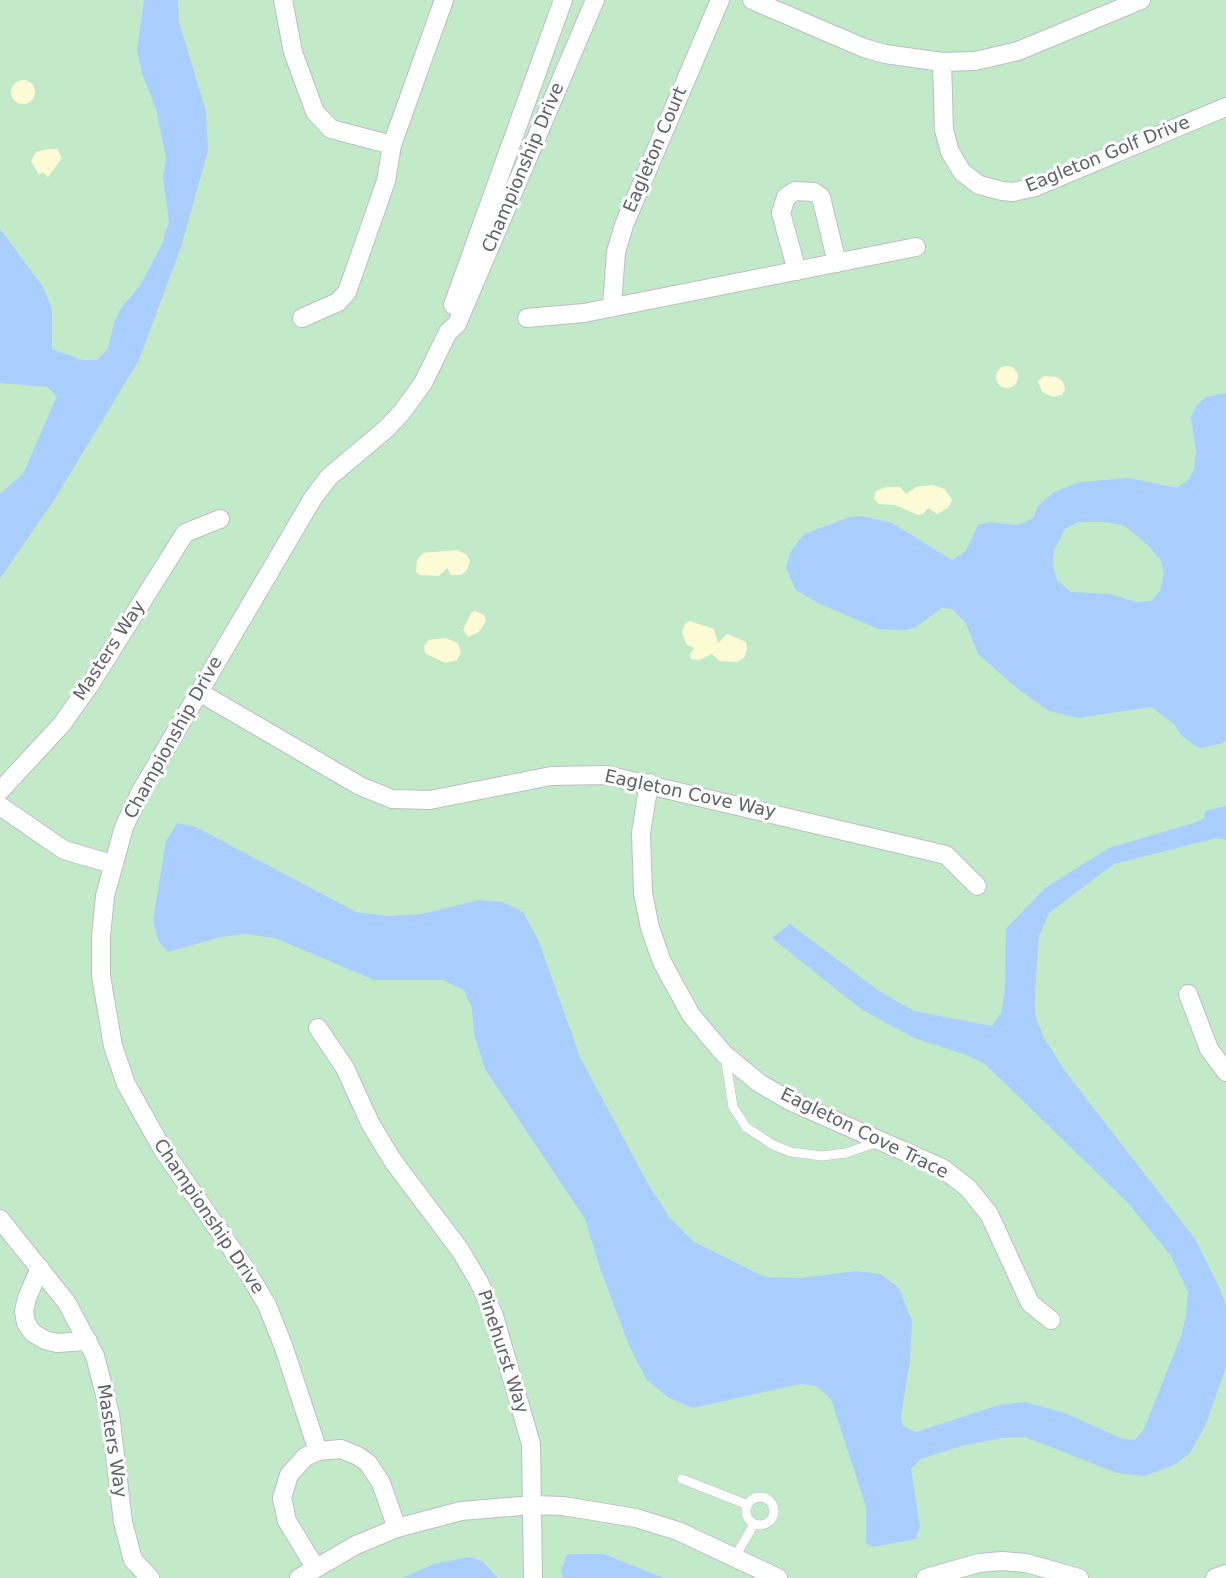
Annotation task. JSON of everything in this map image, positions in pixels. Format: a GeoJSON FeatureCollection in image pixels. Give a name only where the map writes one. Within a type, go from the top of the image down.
{"type":"FeatureCollection","features":[{"type":"Feature","properties":{"kind":"street"},"geometry":{"type":"LineString","coordinates":[[283,0],[293,52],[315,112],[331,129],[392,145]]}},
{"type":"Feature","properties":{"kind":"street"},"geometry":{"type":"LineString","coordinates":[[302,318],[338,302],[347,292],[386,181],[392,145],[444,0]]}},
{"type":"Feature","properties":{"kind":"street","name":"Championship Drive"},"geometry":{"type":"LineString","coordinates":[[448,332],[447,322],[563,0]]}},
{"type":"Feature","properties":{"kind":"street","name":"Championship Drive"},"geometry":{"type":"LineString","coordinates":[[318,1451],[283,1345],[267,1305],[245,1268],[144,1120],[120,1065],[104,1007],[101,976],[101,936],[112,864],[124,827],[141,791],[320,487],[402,412],[423,383],[448,332],[457,324],[595,0]]}},
{"type":"Feature","properties":{"kind":"street","name":"Eagleton Court"},"geometry":{"type":"LineString","coordinates":[[612,306],[616,252],[624,225],[720,0]]}},
{"type":"Feature","properties":{"kind":"street"},"geometry":{"type":"LineString","coordinates":[[752,0],[864,48],[907,59],[942,63],[975,61],[1018,51],[1141,0]]}},
{"type":"Feature","properties":{"kind":"street","name":"Eagleton Golf Drive"},"geometry":{"type":"LineString","coordinates":[[942,63],[945,129],[950,152],[962,172],[979,184],[1002,191],[1035,187],[1226,107]]}},
{"type":"Feature","properties":{"kind":"street"},"geometry":{"type":"LineString","coordinates":[[797,271],[781,213],[786,197],[795,191],[814,192],[821,197],[837,263]]}},
{"type":"Feature","properties":{"kind":"street"},"geometry":{"type":"LineString","coordinates":[[527,318],[584,313],[916,247]]}},
{"type":"Feature","properties":{"kind":"street","name":"Masters Way"},"geometry":{"type":"LineString","coordinates":[[0,791],[62,724],[91,683],[185,533],[220,519]]}},
{"type":"Feature","properties":{"kind":"street","name":"Eagleton Cove Way"},"geometry":{"type":"LineString","coordinates":[[199,692],[360,786],[392,799],[430,800],[551,776],[606,774],[946,855],[977,886]]}},
{"type":"Feature","properties":{"kind":"street","name":"Eagleton Cove Trace"},"geometry":{"type":"LineString","coordinates":[[649,783],[640,857],[643,893],[650,928],[662,962],[678,995],[691,1015],[724,1054],[759,1083],[790,1101],[942,1168],[968,1188],[989,1214],[1030,1303],[1051,1320]]}},
{"type":"Feature","properties":{"kind":"street"},"geometry":{"type":"LineString","coordinates":[[0,806],[64,850],[112,864]]}},
{"type":"Feature","properties":{"kind":"street"},"geometry":{"type":"LineString","coordinates":[[1188,994],[1209,1049],[1226,1072]]}},
{"type":"Feature","properties":{"kind":"street","name":"Pinehurst Way"},"geometry":{"type":"LineString","coordinates":[[318,1028],[345,1068],[370,1123],[393,1161],[460,1250],[483,1290],[494,1316],[530,1438],[533,1578]]}},
{"type":"Feature","properties":{"kind":"street","name":"Masters Way"},"geometry":{"type":"LineString","coordinates":[[0,1219],[67,1303],[88,1341],[107,1399],[121,1511],[132,1560],[150,1578]]}},
{"type":"Feature","properties":{"kind":"street"},"geometry":{"type":"LineString","coordinates":[[40,1268],[27,1298],[24,1311],[26,1323],[45,1340],[57,1343],[88,1341]]}},
{"type":"Feature","properties":{"kind":"street"},"geometry":{"type":"LineString","coordinates":[[315,1567],[287,1521],[282,1498],[288,1475],[296,1465],[318,1451],[341,1449],[358,1455],[368,1463],[381,1483],[397,1528]]}},
{"type":"Feature","properties":{"kind":"street"},"geometry":{"type":"LineString","coordinates":[[299,1578],[356,1545],[397,1528],[461,1511],[533,1505],[585,1509],[636,1518],[678,1531],[778,1578]]}},
{"type":"Feature","properties":{"kind":"street"},"geometry":{"type":"LineString","coordinates":[[926,1578],[979,1563],[1002,1562],[1034,1565],[1079,1578]]}},
{"type":"Feature","properties":{"kind":"street"},"geometry":{"type":"LineString","coordinates":[[1215,1578],[1226,1574]]}},
{"type":"Feature","properties":{"kind":"lane"},"geometry":{"type":"LineString","coordinates":[[724,1054],[733,1107],[754,1134],[791,1152],[822,1156],[846,1153],[880,1141]]}},
{"type":"Feature","properties":{"kind":"lane"},"geometry":{"type":"LineString","coordinates":[[682,1479],[748,1505]]}},
{"type":"Feature","properties":{"kind":"lane"},"geometry":{"type":"LineString","coordinates":[[761,1497],[772,1503],[774,1509],[771,1520],[766,1524],[754,1524],[747,1514],[748,1505],[755,1498],[761,1497]]}},
{"type":"Feature","properties":{"kind":"lane"},"geometry":{"type":"LineString","coordinates":[[735,1557],[754,1524]]}},
{"type":"Feature","properties":{"kind":"green space"},"geometry":{"type":"Polygon","coordinates":[[[0,0],[1226,0],[1226,1578],[0,1578],[0,0]]]}},
{"type":"Feature","properties":{"kind":"sand"},"geometry":{"type":"Polygon","coordinates":[[[23,80],[32,83],[35,92],[32,101],[23,104],[14,101],[11,92],[14,83],[23,80]]]}},
{"type":"Feature","properties":{"kind":"sand"},"geometry":{"type":"Polygon","coordinates":[[[57,149],[62,158],[48,177],[43,172],[39,175],[31,161],[36,152],[57,149]]]}},
{"type":"Feature","properties":{"kind":"sand"},"geometry":{"type":"Polygon","coordinates":[[[1007,366],[1015,369],[1018,377],[1015,385],[1007,388],[999,385],[996,377],[999,369],[1007,366]]]}},
{"type":"Feature","properties":{"kind":"sand"},"geometry":{"type":"Polygon","coordinates":[[[1044,376],[1057,377],[1063,382],[1065,389],[1062,395],[1053,397],[1042,392],[1038,381],[1044,376]]]}},
{"type":"Feature","properties":{"kind":"sand"},"geometry":{"type":"Polygon","coordinates":[[[932,485],[945,489],[952,500],[949,507],[937,514],[928,508],[923,514],[918,515],[895,505],[879,504],[874,499],[876,491],[886,487],[900,487],[906,494],[916,487],[932,485]]]}},
{"type":"Feature","properties":{"kind":"sand"},"geometry":{"type":"Polygon","coordinates":[[[456,550],[466,554],[470,561],[467,570],[461,575],[451,575],[447,568],[439,576],[420,575],[416,572],[417,560],[423,553],[456,550]]]}},
{"type":"Feature","properties":{"kind":"sand"},"geometry":{"type":"Polygon","coordinates":[[[475,611],[484,615],[486,621],[479,632],[468,637],[463,630],[471,613],[475,611]]]}},
{"type":"Feature","properties":{"kind":"sand"},"geometry":{"type":"Polygon","coordinates":[[[690,621],[714,629],[718,643],[727,634],[746,642],[747,649],[744,658],[737,662],[720,661],[712,654],[699,660],[691,659],[690,654],[694,648],[686,644],[682,631],[685,624],[690,621]]]}},
{"type":"Feature","properties":{"kind":"sand"},"geometry":{"type":"Polygon","coordinates":[[[445,638],[458,643],[461,652],[457,660],[445,663],[425,653],[424,646],[429,640],[445,638]]]}},
{"type":"Feature","properties":{"kind":"water"},"geometry":{"type":"Polygon","coordinates":[[[144,0],[178,0],[179,22],[206,111],[208,151],[181,247],[139,360],[56,497],[0,579],[0,494],[23,474],[57,396],[47,387],[0,383],[0,229],[43,287],[52,309],[52,349],[82,360],[97,360],[108,349],[114,322],[121,308],[140,286],[162,244],[169,222],[163,177],[166,158],[156,109],[142,73],[137,51],[144,0]]]}},
{"type":"Feature","properties":{"kind":"water"},"geometry":{"type":"Polygon","coordinates":[[[1226,393],[1226,741],[1220,744],[1200,748],[1194,745],[1181,735],[1174,724],[1151,707],[1078,718],[1049,711],[1018,689],[978,654],[966,623],[952,609],[942,608],[916,627],[906,630],[878,629],[816,602],[796,590],[790,577],[786,567],[790,553],[804,534],[850,517],[862,516],[892,523],[952,560],[966,551],[978,525],[990,522],[1017,525],[1025,522],[1034,517],[1037,507],[1054,492],[1080,482],[1129,478],[1177,488],[1189,479],[1194,470],[1196,452],[1191,417],[1196,406],[1206,397],[1226,393]],[[1078,522],[1065,529],[1054,551],[1053,566],[1057,580],[1071,592],[1110,594],[1136,602],[1151,601],[1160,591],[1164,573],[1161,561],[1150,547],[1125,526],[1107,522],[1078,522]]]}},
{"type":"Feature","properties":{"kind":"water"},"geometry":{"type":"Polygon","coordinates":[[[1226,806],[1226,840],[1216,838],[1114,864],[1049,913],[1039,936],[1035,995],[1035,1015],[1044,1038],[1068,1075],[1195,1239],[1220,1289],[1226,1306],[1226,1367],[1206,1424],[1190,1453],[1176,1464],[1145,1476],[1117,1473],[1025,1437],[1002,1438],[961,1446],[921,1459],[911,1469],[920,1527],[916,1539],[873,1547],[866,1543],[866,1507],[831,1399],[816,1386],[800,1384],[693,1408],[669,1398],[647,1380],[630,1348],[600,1268],[585,1219],[485,1069],[474,1034],[472,1009],[464,990],[443,980],[374,980],[275,938],[244,934],[221,937],[168,952],[159,942],[153,921],[166,841],[177,823],[196,827],[356,912],[388,916],[422,914],[479,900],[503,902],[523,912],[538,939],[580,1057],[647,1182],[670,1218],[694,1242],[765,1277],[801,1278],[856,1271],[880,1274],[899,1288],[912,1321],[910,1361],[901,1417],[903,1426],[916,1432],[999,1405],[1025,1402],[1065,1413],[1123,1439],[1135,1440],[1144,1429],[1181,1336],[1186,1316],[1188,1292],[1171,1256],[1128,1203],[985,1064],[964,1054],[914,1038],[861,1009],[772,938],[790,924],[879,991],[914,1011],[992,1026],[1001,1013],[1005,990],[1006,929],[1045,888],[1109,848],[1197,822],[1204,818],[1205,811],[1226,806]]]}},
{"type":"Feature","properties":{"kind":"water"},"geometry":{"type":"Polygon","coordinates":[[[567,1554],[604,1554],[664,1578],[563,1578],[561,1571],[567,1554]]]}},
{"type":"Feature","properties":{"kind":"water"},"geometry":{"type":"Polygon","coordinates":[[[468,1557],[482,1561],[498,1578],[402,1578],[434,1564],[468,1557]]]}}]}
